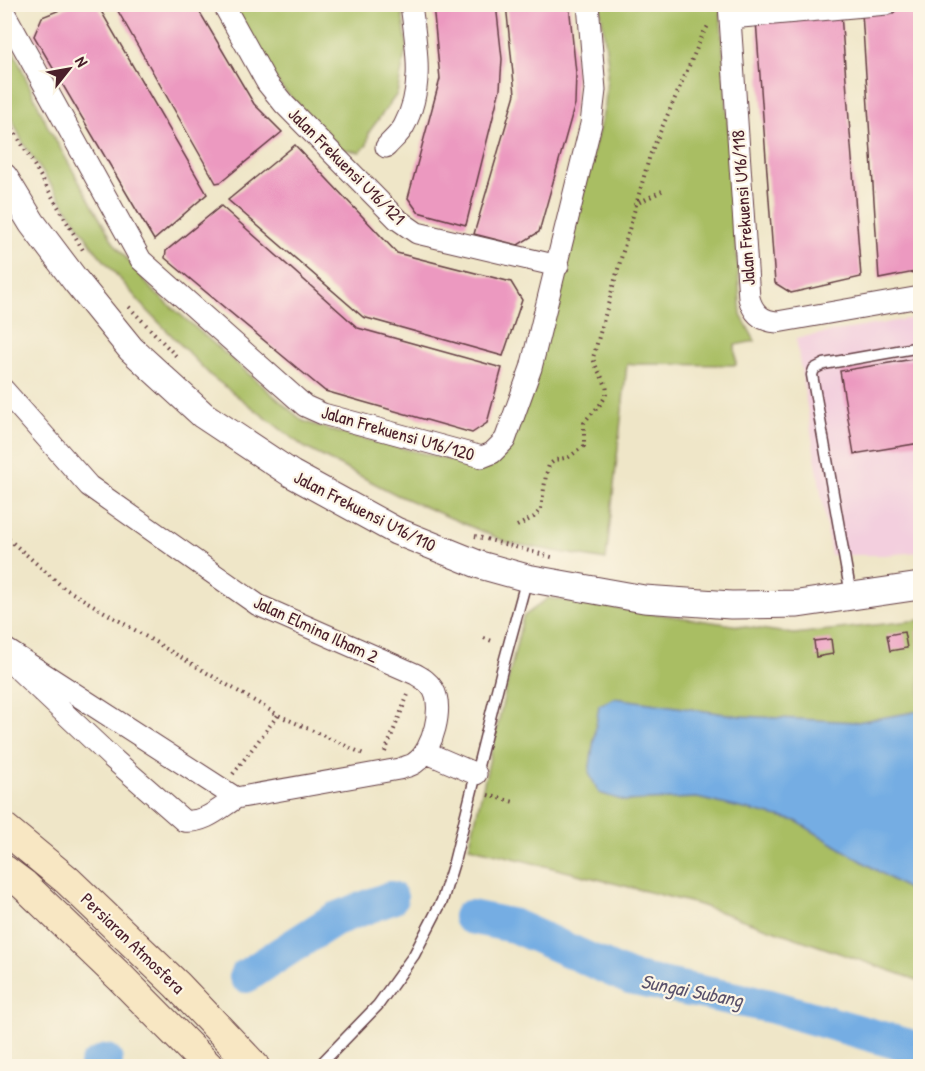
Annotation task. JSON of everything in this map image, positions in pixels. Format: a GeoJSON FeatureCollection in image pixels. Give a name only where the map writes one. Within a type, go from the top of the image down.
{"type":"FeatureCollection","features":[{"type":"Feature","properties":{"kind":"main road","name":"Persiaran Atmosfera"},"geometry":{"type":"LineString","coordinates":[[4,828],[67,880],[177,985],[254,1066]]}},
{"type":"Feature","properties":{"kind":"main road","name":"Persiaran Atmosfera"},"geometry":{"type":"LineString","coordinates":[[4,870],[24,885],[122,979],[208,1066]]}},
{"type":"Feature","properties":{"kind":"street","name":"Jalan Frekuensi U16/121"},"geometry":{"type":"LineString","coordinates":[[223,4],[267,83],[284,104],[397,219],[417,233],[558,266]]}},
{"type":"Feature","properties":{"kind":"street"},"geometry":{"type":"LineString","coordinates":[[386,147],[403,128],[412,107],[419,71],[411,4]]}},
{"type":"Feature","properties":{"kind":"street","name":"Jalan Frekuensi U16/120"},"geometry":{"type":"LineString","coordinates":[[4,12],[141,260],[305,406],[323,414],[482,457],[492,453],[505,440],[531,368],[558,266],[591,124],[595,90],[588,4]]}},
{"type":"Feature","properties":{"kind":"street"},"geometry":{"type":"LineString","coordinates":[[729,11],[887,4]]}},
{"type":"Feature","properties":{"kind":"street","name":"Jalan Frekuensi U16/118"},"geometry":{"type":"LineString","coordinates":[[729,11],[749,298],[755,313],[769,321],[777,322],[921,297]]}},
{"type":"Feature","properties":{"kind":"street","name":"Jalan Frekuensi U16/110"},"geometry":{"type":"LineString","coordinates":[[4,177],[32,223],[130,349],[202,415],[292,474],[396,531],[480,565],[527,578],[644,599],[731,605],[798,604],[921,586]]}},
{"type":"Feature","properties":{"kind":"street","name":"Jalan Elmina Ilham 2"},"geometry":{"type":"LineString","coordinates":[[4,390],[89,486],[258,605],[427,681],[434,691],[438,705],[432,738],[425,752]]}},
{"type":"Feature","properties":{"kind":"street"},"geometry":{"type":"LineString","coordinates":[[4,648],[229,794]]}},
{"type":"Feature","properties":{"kind":"street"},"geometry":{"type":"LineString","coordinates":[[4,656],[111,757],[184,821],[195,822],[207,818],[229,794],[399,769],[415,764],[425,752],[476,774]]}},
{"type":"Feature","properties":{"kind":"lane"},"geometry":{"type":"LineString","coordinates":[[852,595],[812,381],[814,369],[824,364],[921,347]]}},
{"type":"Feature","properties":{"kind":"lane"},"geometry":{"type":"LineString","coordinates":[[320,1066],[378,1005],[414,955],[442,901],[527,578]]}},
{"type":"Feature","properties":{"kind":"path"},"geometry":{"type":"LineString","coordinates":[[517,526],[534,517],[541,510],[549,465],[555,460],[569,458],[584,446],[584,423],[605,398],[607,393],[605,385],[596,370],[593,358],[650,154],[704,32],[710,22],[729,11]]}},
{"type":"Feature","properties":{"kind":"path"},"geometry":{"type":"LineString","coordinates":[[4,113],[85,254]]}},
{"type":"Feature","properties":{"kind":"path"},"geometry":{"type":"LineString","coordinates":[[634,205],[662,191]]}},
{"type":"Feature","properties":{"kind":"path"},"geometry":{"type":"LineString","coordinates":[[128,306],[182,362]]}},
{"type":"Feature","properties":{"kind":"path"},"geometry":{"type":"LineString","coordinates":[[468,534],[556,558]]}},
{"type":"Feature","properties":{"kind":"path"},"geometry":{"type":"LineString","coordinates":[[4,535],[64,588],[278,715],[370,757]]}},
{"type":"Feature","properties":{"kind":"path"},"geometry":{"type":"LineString","coordinates":[[377,758],[388,748],[415,674]]}},
{"type":"Feature","properties":{"kind":"path"},"geometry":{"type":"LineString","coordinates":[[229,794],[278,715]]}},
{"type":"Feature","properties":{"kind":"path"},"geometry":{"type":"LineString","coordinates":[[488,795],[514,802]]}},
{"type":"Feature","properties":{"kind":"shaded area"},"geometry":{"type":"Polygon","coordinates":[[[920,317],[920,552],[831,555],[796,338],[920,317]]]}},
{"type":"Feature","properties":{"kind":"green space"},"geometry":{"type":"Polygon","coordinates":[[[232,5],[401,5],[407,45],[397,94],[369,132],[367,145],[360,152],[342,149],[280,86],[232,5]]]}},
{"type":"Feature","properties":{"kind":"green space"},"geometry":{"type":"Polygon","coordinates":[[[600,5],[720,5],[741,315],[755,341],[735,345],[736,365],[627,364],[606,560],[509,543],[397,495],[304,447],[211,376],[144,307],[96,251],[24,145],[5,104],[5,38],[10,43],[47,125],[114,243],[152,290],[303,421],[336,432],[479,467],[498,460],[511,446],[567,252],[605,106],[608,63],[600,5]]]}},
{"type":"Feature","properties":{"kind":"green space"},"geometry":{"type":"Polygon","coordinates":[[[548,598],[794,634],[920,620],[920,981],[697,904],[469,847],[523,617],[548,598]]]}},
{"type":"Feature","properties":{"kind":"water"},"geometry":{"type":"Polygon","coordinates":[[[615,698],[740,716],[857,722],[920,711],[920,897],[796,821],[697,798],[624,801],[599,793],[589,773],[599,705],[615,698]]]}},
{"type":"Feature","properties":{"kind":"building"},"geometry":{"type":"Polygon","coordinates":[[[75,4],[97,4],[207,194],[154,240],[34,36],[42,17],[75,4]]]}},
{"type":"Feature","properties":{"kind":"building"},"geometry":{"type":"Polygon","coordinates":[[[114,4],[195,4],[254,104],[282,132],[221,182],[216,183],[114,4]]]}},
{"type":"Feature","properties":{"kind":"building"},"geometry":{"type":"Polygon","coordinates":[[[433,4],[496,4],[502,59],[500,89],[466,225],[418,212],[408,198],[440,79],[433,4]]]}},
{"type":"Feature","properties":{"kind":"building"},"geometry":{"type":"Polygon","coordinates":[[[506,4],[569,4],[576,73],[575,104],[539,232],[518,245],[474,234],[515,94],[506,4]]]}},
{"type":"Feature","properties":{"kind":"building"},"geometry":{"type":"Polygon","coordinates":[[[920,8],[920,271],[879,279],[862,13],[920,8]]]}},
{"type":"Feature","properties":{"kind":"building"},"geometry":{"type":"Polygon","coordinates":[[[841,14],[861,277],[791,293],[775,283],[756,20],[841,14]]]}},
{"type":"Feature","properties":{"kind":"building"},"geometry":{"type":"Polygon","coordinates":[[[295,145],[397,253],[511,282],[522,300],[503,356],[363,317],[228,200],[295,145]]]}},
{"type":"Feature","properties":{"kind":"building"},"geometry":{"type":"Polygon","coordinates":[[[221,206],[358,328],[502,368],[487,423],[472,433],[325,391],[165,258],[166,251],[221,206]]]}},
{"type":"Feature","properties":{"kind":"building"},"geometry":{"type":"Polygon","coordinates":[[[920,358],[920,443],[854,454],[840,371],[920,358]]]}},
{"type":"Feature","properties":{"kind":"building"},"geometry":{"type":"Polygon","coordinates":[[[920,630],[920,646],[918,647],[916,631],[920,630]]]}},
{"type":"Feature","properties":{"kind":"building"},"geometry":{"type":"Polygon","coordinates":[[[904,632],[907,648],[890,651],[887,635],[904,632]]]}},
{"type":"Feature","properties":{"kind":"building"},"geometry":{"type":"Polygon","coordinates":[[[831,639],[833,654],[816,657],[814,641],[831,639]]]}},
{"type":"Feature","properties":{"kind":"waterway","name":"Sungai Subang"},"geometry":{"type":"LineString","coordinates":[[246,976],[335,919],[391,898]]}},
{"type":"Feature","properties":{"kind":"waterway","name":"Sungai Subang"},"geometry":{"type":"LineString","coordinates":[[470,917],[514,926],[630,978],[770,1006],[920,1049]]}},
{"type":"Feature","properties":{"kind":"waterway","name":"Sungai Subang"},"geometry":{"type":"LineString","coordinates":[[96,1066],[106,1061]]}}]}
